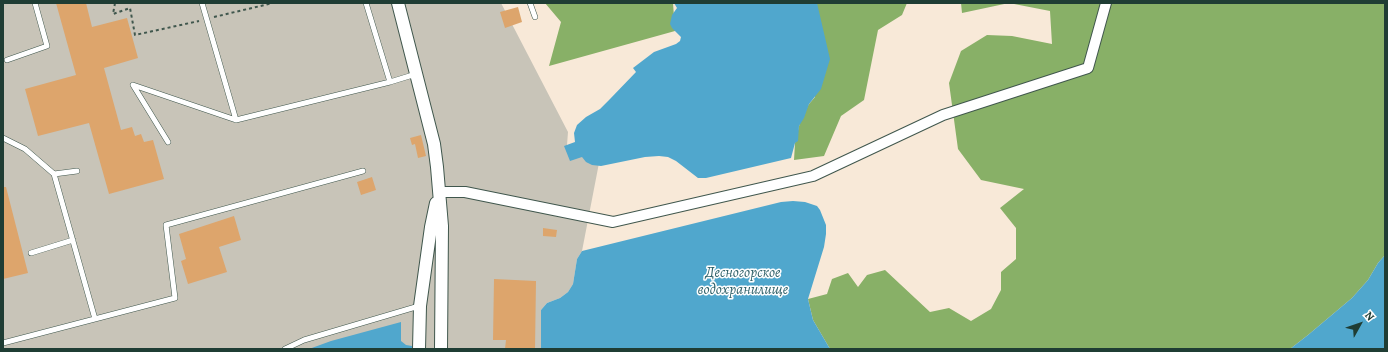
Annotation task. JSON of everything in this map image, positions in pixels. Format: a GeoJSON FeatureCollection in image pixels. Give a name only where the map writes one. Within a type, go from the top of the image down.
{"type":"FeatureCollection","features":[{"type":"Feature","properties":{"kind":"street"},"geometry":{"type":"LineString","coordinates":[[398,3],[434,144],[442,226],[441,349]]}},
{"type":"Feature","properties":{"kind":"street"},"geometry":{"type":"LineString","coordinates":[[439,192],[465,192],[613,222],[813,176],[943,115],[1088,68],[1106,3]]}},
{"type":"Feature","properties":{"kind":"street"},"geometry":{"type":"LineString","coordinates":[[419,349],[420,306],[430,234],[439,192]]}},
{"type":"Feature","properties":{"kind":"lane"},"geometry":{"type":"LineString","coordinates":[[7,60],[47,46],[35,3]]}},
{"type":"Feature","properties":{"kind":"lane"},"geometry":{"type":"LineString","coordinates":[[202,3],[236,120]]}},
{"type":"Feature","properties":{"kind":"lane"},"geometry":{"type":"LineString","coordinates":[[366,3],[390,82]]}},
{"type":"Feature","properties":{"kind":"lane"},"geometry":{"type":"LineString","coordinates":[[398,3],[403,3]]}},
{"type":"Feature","properties":{"kind":"lane"},"geometry":{"type":"LineString","coordinates":[[530,3],[535,17]]}},
{"type":"Feature","properties":{"kind":"lane"},"geometry":{"type":"LineString","coordinates":[[168,142],[133,85],[236,120],[417,74]]}},
{"type":"Feature","properties":{"kind":"lane"},"geometry":{"type":"LineString","coordinates":[[3,138],[25,149],[54,174],[95,319]]}},
{"type":"Feature","properties":{"kind":"lane"},"geometry":{"type":"LineString","coordinates":[[54,174],[77,171]]}},
{"type":"Feature","properties":{"kind":"lane"},"geometry":{"type":"LineString","coordinates":[[3,343],[175,298],[166,225],[364,171]]}},
{"type":"Feature","properties":{"kind":"lane"},"geometry":{"type":"LineString","coordinates":[[31,253],[73,240]]}},
{"type":"Feature","properties":{"kind":"lane"},"geometry":{"type":"LineString","coordinates":[[285,349],[304,340],[420,306]]}},
{"type":"Feature","properties":{"kind":"path"},"geometry":{"type":"LineString","coordinates":[[115,3],[113,14],[130,8],[135,35]]}},
{"type":"Feature","properties":{"kind":"shaded area"},"geometry":{"type":"Polygon","coordinates":[[[3,3],[501,3],[568,132],[567,145],[599,163],[582,251],[577,259],[573,284],[568,292],[560,298],[547,303],[541,310],[541,349],[3,349],[3,3]]]}},
{"type":"Feature","properties":{"kind":"green space"},"geometry":{"type":"Polygon","coordinates":[[[545,3],[673,3],[675,31],[549,66],[561,22],[545,3]]]}},
{"type":"Feature","properties":{"kind":"green space"},"geometry":{"type":"Polygon","coordinates":[[[811,3],[907,3],[902,15],[878,30],[864,100],[841,116],[824,156],[794,160],[795,143],[801,118],[815,97],[811,3]]]}},
{"type":"Feature","properties":{"kind":"green space"},"geometry":{"type":"Polygon","coordinates":[[[961,3],[1009,3],[962,13],[961,3]]]}},
{"type":"Feature","properties":{"kind":"green space"},"geometry":{"type":"Polygon","coordinates":[[[1009,3],[1385,3],[1385,255],[1378,263],[1368,280],[1352,298],[1290,349],[830,349],[813,320],[808,299],[827,294],[832,279],[848,273],[858,287],[867,275],[885,270],[930,312],[949,308],[971,321],[991,309],[1001,290],[1001,272],[1016,259],[1016,228],[1000,208],[1024,189],[981,180],[958,149],[949,83],[961,51],[987,35],[1012,36],[1052,44],[1050,11],[1009,3]]]}},
{"type":"Feature","properties":{"kind":"water"},"geometry":{"type":"Polygon","coordinates":[[[674,3],[817,3],[830,59],[821,89],[809,104],[804,118],[799,126],[798,141],[795,143],[791,158],[706,178],[698,178],[676,161],[668,157],[645,157],[601,166],[592,165],[586,162],[582,157],[570,161],[564,146],[575,142],[574,133],[577,125],[586,117],[600,109],[610,99],[636,72],[633,68],[654,52],[676,44],[680,41],[681,37],[670,24],[672,15],[677,8],[674,3]]]}},
{"type":"Feature","properties":{"kind":"water","name":"Десногорское водохранилище"},"geometry":{"type":"Polygon","coordinates":[[[781,202],[805,202],[817,206],[826,225],[824,247],[808,299],[813,320],[830,349],[541,349],[541,310],[547,303],[560,298],[568,292],[573,284],[577,259],[582,251],[781,202]]]}},
{"type":"Feature","properties":{"kind":"water"},"geometry":{"type":"Polygon","coordinates":[[[1385,255],[1385,349],[1290,349],[1352,298],[1368,280],[1378,263],[1385,255]]]}},
{"type":"Feature","properties":{"kind":"water"},"geometry":{"type":"Polygon","coordinates":[[[401,322],[401,341],[406,345],[412,346],[412,349],[309,349],[331,341],[401,322]]]}},
{"type":"Feature","properties":{"kind":"building"},"geometry":{"type":"Polygon","coordinates":[[[56,3],[86,3],[92,27],[127,18],[138,58],[104,68],[121,130],[132,127],[135,136],[141,134],[144,142],[153,140],[164,179],[109,194],[89,123],[38,136],[25,89],[76,75],[56,3]]]}},
{"type":"Feature","properties":{"kind":"building"},"geometry":{"type":"Polygon","coordinates":[[[518,7],[522,22],[505,28],[500,12],[518,7]]]}},
{"type":"Feature","properties":{"kind":"building"},"geometry":{"type":"Polygon","coordinates":[[[421,135],[426,156],[418,158],[415,144],[412,145],[410,138],[421,135]]]}},
{"type":"Feature","properties":{"kind":"building"},"geometry":{"type":"Polygon","coordinates":[[[372,177],[376,190],[361,195],[357,182],[372,177]]]}},
{"type":"Feature","properties":{"kind":"building"},"geometry":{"type":"Polygon","coordinates":[[[3,187],[6,187],[28,273],[3,279],[3,187]]]}},
{"type":"Feature","properties":{"kind":"building"},"geometry":{"type":"Polygon","coordinates":[[[234,216],[241,240],[219,247],[227,272],[188,284],[181,261],[186,259],[179,234],[234,216]]]}},
{"type":"Feature","properties":{"kind":"building"},"geometry":{"type":"Polygon","coordinates":[[[543,228],[557,230],[556,237],[543,236],[543,228]]]}},
{"type":"Feature","properties":{"kind":"building"},"geometry":{"type":"Polygon","coordinates":[[[494,279],[536,281],[535,349],[505,349],[506,340],[493,340],[494,279]]]}}]}
